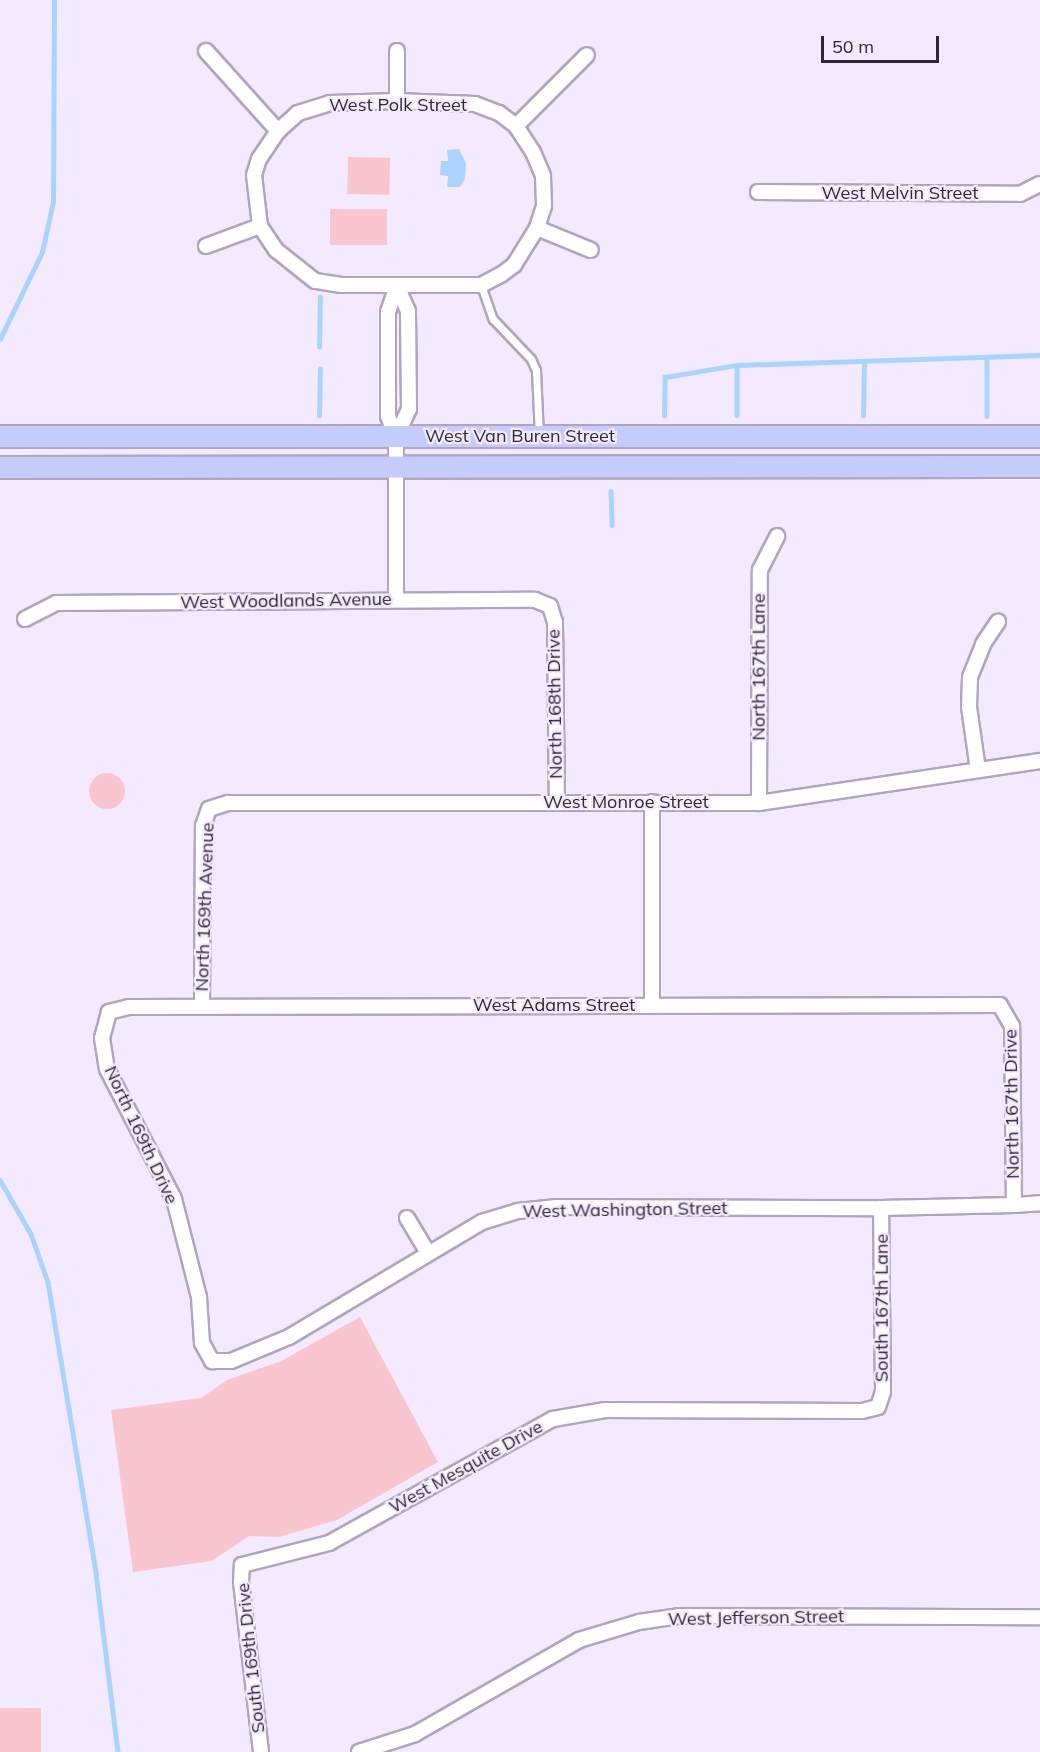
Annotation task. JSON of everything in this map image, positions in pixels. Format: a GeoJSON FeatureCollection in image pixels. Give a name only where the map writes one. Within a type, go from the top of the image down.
{"type":"FeatureCollection","features":[{"type":"Feature","properties":{"kind":"main road","name":"West Van Buren Street"},"geometry":{"type":"LineString","coordinates":[[0,436],[1040,435]]}},
{"type":"Feature","properties":{"kind":"main road","name":"West Van Buren Street"},"geometry":{"type":"LineString","coordinates":[[0,467],[1040,466]]}},
{"type":"Feature","properties":{"kind":"street"},"geometry":{"type":"LineString","coordinates":[[206,51],[278,131]]}},
{"type":"Feature","properties":{"kind":"street"},"geometry":{"type":"LineString","coordinates":[[397,51],[397,101]]}},
{"type":"Feature","properties":{"kind":"street"},"geometry":{"type":"LineString","coordinates":[[516,126],[587,55]]}},
{"type":"Feature","properties":{"kind":"street","name":"West Polk Street"},"geometry":{"type":"LineString","coordinates":[[260,226],[254,194],[259,159],[278,131],[298,113],[330,103],[397,101],[475,104],[499,113],[516,126],[533,152],[543,176],[544,206],[537,228]]}},
{"type":"Feature","properties":{"kind":"street","name":"West Melvin Street"},"geometry":{"type":"LineString","coordinates":[[758,192],[1020,194],[1040,184]]}},
{"type":"Feature","properties":{"kind":"street"},"geometry":{"type":"LineString","coordinates":[[206,246],[260,226],[276,250],[315,281],[397,286],[481,285],[514,265],[537,228],[591,250]]}},
{"type":"Feature","properties":{"kind":"street"},"geometry":{"type":"LineString","coordinates":[[396,600],[396,437],[388,416],[388,312],[397,286]]}},
{"type":"Feature","properties":{"kind":"street"},"geometry":{"type":"LineString","coordinates":[[396,437],[409,409],[408,311],[397,286]]}},
{"type":"Feature","properties":{"kind":"street","name":"North 167th Lane"},"geometry":{"type":"LineString","coordinates":[[759,803],[760,570],[777,536]]}},
{"type":"Feature","properties":{"kind":"street","name":"West Woodlands Avenue"},"geometry":{"type":"LineString","coordinates":[[24,619],[56,603],[535,600],[550,606]]}},
{"type":"Feature","properties":{"kind":"street","name":"North 168th Drive"},"geometry":{"type":"LineString","coordinates":[[550,606],[555,622],[557,802]]}},
{"type":"Feature","properties":{"kind":"street"},"geometry":{"type":"LineString","coordinates":[[978,770],[969,707],[970,677],[982,644],[998,622]]}},
{"type":"Feature","properties":{"kind":"street","name":"West Monroe Street"},"geometry":{"type":"LineString","coordinates":[[209,809],[228,803],[759,803],[1040,761]]}},
{"type":"Feature","properties":{"kind":"street"},"geometry":{"type":"LineString","coordinates":[[652,802],[652,1004]]}},
{"type":"Feature","properties":{"kind":"street","name":"North 169th Avenue"},"geometry":{"type":"LineString","coordinates":[[202,1006],[203,826],[209,809]]}},
{"type":"Feature","properties":{"kind":"street","name":"West Adams Street"},"geometry":{"type":"LineString","coordinates":[[109,1012],[129,1006],[1000,1005]]}},
{"type":"Feature","properties":{"kind":"street","name":"North 167th Drive"},"geometry":{"type":"LineString","coordinates":[[1000,1005],[1012,1026],[1014,1205]]}},
{"type":"Feature","properties":{"kind":"street","name":"North 169th Drive"},"geometry":{"type":"LineString","coordinates":[[109,1012],[102,1038],[107,1069],[174,1199],[199,1297],[202,1343],[212,1361]]}},
{"type":"Feature","properties":{"kind":"street","name":"West Washington Street"},"geometry":{"type":"LineString","coordinates":[[212,1361],[231,1361],[289,1337],[482,1222],[542,1207],[881,1208],[1040,1203]]}},
{"type":"Feature","properties":{"kind":"street","name":"South 167th Lane"},"geometry":{"type":"LineString","coordinates":[[878,1407],[883,1392],[881,1208]]}},
{"type":"Feature","properties":{"kind":"street"},"geometry":{"type":"LineString","coordinates":[[407,1218],[428,1253]]}},
{"type":"Feature","properties":{"kind":"street","name":"West Mesquite Drive"},"geometry":{"type":"LineString","coordinates":[[242,1565],[329,1542],[553,1419],[605,1410],[862,1411],[878,1407]]}},
{"type":"Feature","properties":{"kind":"street","name":"South 169th Drive"},"geometry":{"type":"LineString","coordinates":[[242,1565],[241,1582],[261,1752]]}},
{"type":"Feature","properties":{"kind":"street","name":"West Jefferson Street"},"geometry":{"type":"LineString","coordinates":[[358,1752],[415,1734],[579,1640],[639,1622],[679,1617],[1040,1617]]}},
{"type":"Feature","properties":{"kind":"lane"},"geometry":{"type":"LineString","coordinates":[[481,285],[493,319],[531,359],[536,370],[539,436]]}},
{"type":"Feature","properties":{"kind":"shaded area"},"geometry":{"type":"Polygon","coordinates":[[[348,157],[390,158],[389,195],[347,194],[348,157]]]}},
{"type":"Feature","properties":{"kind":"shaded area"},"geometry":{"type":"Polygon","coordinates":[[[330,209],[387,209],[387,245],[330,245],[330,209]]]}},
{"type":"Feature","properties":{"kind":"shaded area"},"geometry":{"type":"Polygon","coordinates":[[[107,773],[119,779],[125,791],[119,803],[107,809],[95,803],[89,791],[95,779],[107,773]]]}},
{"type":"Feature","properties":{"kind":"shaded area"},"geometry":{"type":"Polygon","coordinates":[[[360,1317],[438,1462],[337,1520],[279,1537],[249,1536],[212,1561],[133,1572],[111,1410],[201,1398],[227,1380],[281,1361],[360,1317]]]}},
{"type":"Feature","properties":{"kind":"shaded area"},"geometry":{"type":"Polygon","coordinates":[[[0,1708],[41,1708],[41,1752],[0,1752],[0,1708]]]}},
{"type":"Feature","properties":{"kind":"water"},"geometry":{"type":"Polygon","coordinates":[[[459,149],[466,163],[465,179],[460,187],[447,187],[448,176],[440,175],[441,161],[448,161],[447,150],[459,149]]]}},
{"type":"Feature","properties":{"kind":"waterway"},"geometry":{"type":"LineString","coordinates":[[0,339],[42,252],[53,202],[54,0]]}},
{"type":"Feature","properties":{"kind":"waterway"},"geometry":{"type":"LineString","coordinates":[[319,347],[320,297]]}},
{"type":"Feature","properties":{"kind":"waterway"},"geometry":{"type":"LineString","coordinates":[[664,416],[665,377],[737,365],[1040,355]]}},
{"type":"Feature","properties":{"kind":"waterway"},"geometry":{"type":"LineString","coordinates":[[987,358],[987,416]]}},
{"type":"Feature","properties":{"kind":"waterway"},"geometry":{"type":"LineString","coordinates":[[863,416],[864,363]]}},
{"type":"Feature","properties":{"kind":"waterway"},"geometry":{"type":"LineString","coordinates":[[737,365],[737,415]]}},
{"type":"Feature","properties":{"kind":"waterway"},"geometry":{"type":"LineString","coordinates":[[319,416],[320,369]]}},
{"type":"Feature","properties":{"kind":"waterway"},"geometry":{"type":"LineString","coordinates":[[611,491],[612,525]]}},
{"type":"Feature","properties":{"kind":"waterway"},"geometry":{"type":"LineString","coordinates":[[0,1180],[31,1234],[48,1282],[96,1573],[118,1752]]}}]}
